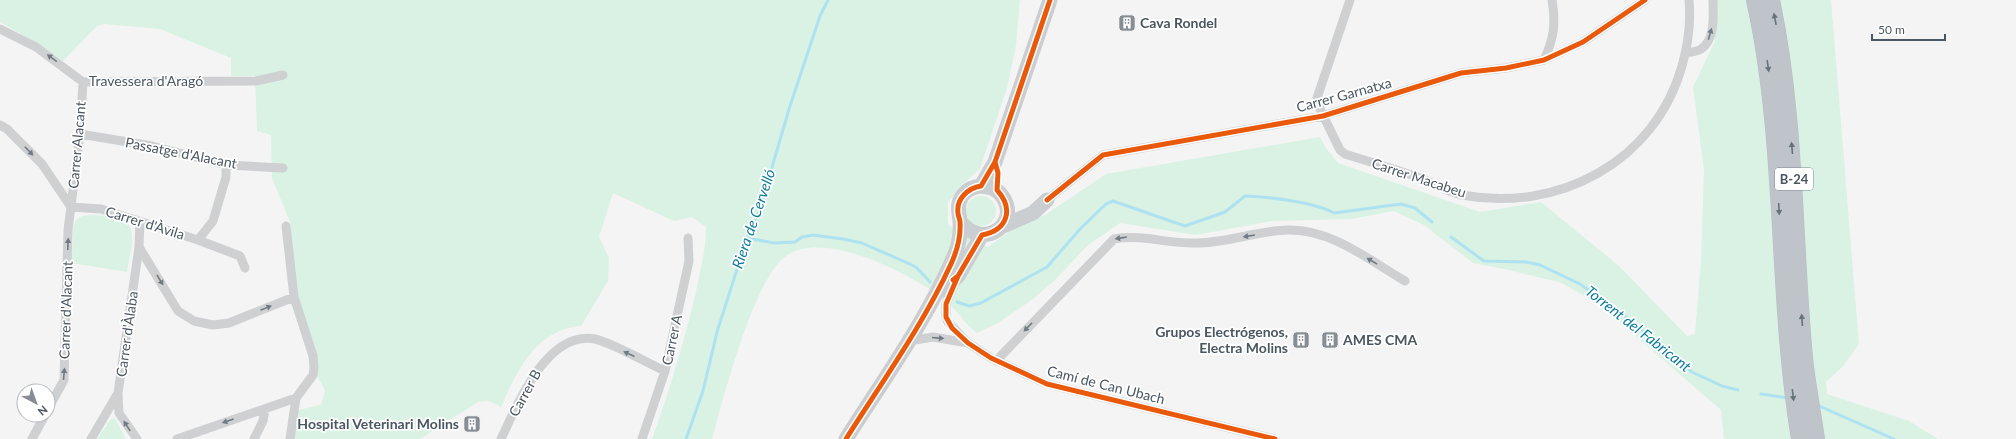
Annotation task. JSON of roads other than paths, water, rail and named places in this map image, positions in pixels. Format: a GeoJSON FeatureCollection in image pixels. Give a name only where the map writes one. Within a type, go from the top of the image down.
{"type":"FeatureCollection","features":[{"type":"Feature","properties":{"kind":"highway","name":"B-24"},"geometry":{"type":"LineString","coordinates":[[1756,0],[1771,90],[1796,358],[1816,439]]}},
{"type":"Feature","properties":{"kind":"highway","name":"B-24"},"geometry":{"type":"LineString","coordinates":[[1771,0],[1786,90],[1793,161],[1796,358],[1800,439]]}},
{"type":"Feature","properties":{"kind":"main road"},"geometry":{"type":"LineString","coordinates":[[981,186],[995,162],[1050,0]]}},
{"type":"Feature","properties":{"kind":"main road"},"geometry":{"type":"LineString","coordinates":[[995,162],[998,173],[1000,194],[1007,205],[1006,216],[1001,227]]}},
{"type":"Feature","properties":{"kind":"main road"},"geometry":{"type":"LineString","coordinates":[[937,302],[956,252],[960,221],[958,212],[959,203],[969,190],[981,186],[988,186],[1020,207],[1047,200]]}},
{"type":"Feature","properties":{"kind":"main road"},"geometry":{"type":"LineString","coordinates":[[960,221],[966,229],[974,234],[992,234],[1001,227],[1033,213],[1047,200]]}},
{"type":"Feature","properties":{"kind":"main road"},"geometry":{"type":"LineString","coordinates":[[846,439],[907,342],[958,276],[982,235]]}},
{"type":"Feature","properties":{"kind":"street","name":"Carrer Macabeu"},"geometry":{"type":"LineString","coordinates":[[1350,0],[1317,98],[1323,116],[1336,144],[1345,154],[1420,178],[1461,195],[1507,198],[1544,194],[1564,189],[1599,173],[1630,150],[1644,136],[1660,116],[1677,84],[1685,53],[1689,29],[1689,0]]}},
{"type":"Feature","properties":{"kind":"street"},"geometry":{"type":"LineString","coordinates":[[1544,60],[1554,37],[1555,25],[1552,0]]}},
{"type":"Feature","properties":{"kind":"street","name":"Carrer Garnatxa"},"geometry":{"type":"LineString","coordinates":[[1047,200],[1103,155],[1323,116],[1461,73],[1506,68],[1544,60],[1583,42],[1645,0]]}},
{"type":"Feature","properties":{"kind":"street"},"geometry":{"type":"LineString","coordinates":[[1685,53],[1700,50],[1708,41],[1713,25],[1713,0]]}},
{"type":"Feature","properties":{"kind":"street","name":"Travessera d'Aragó"},"geometry":{"type":"LineString","coordinates":[[0,29],[36,47],[83,82],[256,81],[283,75]]}},
{"type":"Feature","properties":{"kind":"street","name":"Carrer Alacant"},"geometry":{"type":"LineString","coordinates":[[71,207],[80,134],[83,82]]}},
{"type":"Feature","properties":{"kind":"street"},"geometry":{"type":"LineString","coordinates":[[0,125],[7,129],[42,164],[71,207]]}},
{"type":"Feature","properties":{"kind":"street","name":"Passatge d'Alacant"},"geometry":{"type":"LineString","coordinates":[[80,134],[152,146],[226,165],[283,168]]}},
{"type":"Feature","properties":{"kind":"street"},"geometry":{"type":"LineString","coordinates":[[198,240],[213,221],[226,177],[226,165]]}},
{"type":"Feature","properties":{"kind":"street","name":"Carrer d'Àvila"},"geometry":{"type":"LineString","coordinates":[[71,207],[101,209],[198,240],[240,256],[245,268]]}},
{"type":"Feature","properties":{"kind":"street","name":"Carrer d'Alacant"},"geometry":{"type":"LineString","coordinates":[[56,394],[64,380],[68,230],[71,207]]}},
{"type":"Feature","properties":{"kind":"street","name":"Carrer d'Àlaba"},"geometry":{"type":"LineString","coordinates":[[91,439],[118,393],[139,247],[140,222]]}},
{"type":"Feature","properties":{"kind":"street"},"geometry":{"type":"LineString","coordinates":[[286,226],[294,297],[313,356],[314,368],[313,375],[296,398],[290,439]]}},
{"type":"Feature","properties":{"kind":"street"},"geometry":{"type":"LineString","coordinates":[[996,361],[1114,239],[1125,237],[1186,244],[1205,243],[1287,230],[1314,232],[1337,242],[1405,281]]}},
{"type":"Feature","properties":{"kind":"street","name":"Carrer A"},"geometry":{"type":"LineString","coordinates":[[642,439],[665,371],[689,261],[688,238]]}},
{"type":"Feature","properties":{"kind":"street"},"geometry":{"type":"LineString","coordinates":[[139,247],[178,311],[194,321],[213,325],[229,323],[294,297]]}},
{"type":"Feature","properties":{"kind":"street","name":"Camí de Can Ubach"},"geometry":{"type":"LineString","coordinates":[[937,302],[948,322],[968,343],[996,361],[1047,384],[1275,439]]}},
{"type":"Feature","properties":{"kind":"street","name":"Camí de Can Ubach"},"geometry":{"type":"LineString","coordinates":[[907,342],[933,337],[968,343]]}},
{"type":"Feature","properties":{"kind":"street","name":"Carrer B"},"geometry":{"type":"LineString","coordinates":[[501,439],[536,371],[554,352],[576,341],[594,339],[665,371]]}},
{"type":"Feature","properties":{"kind":"street"},"geometry":{"type":"LineString","coordinates":[[118,393],[119,413],[137,439]]}},
{"type":"Feature","properties":{"kind":"street"},"geometry":{"type":"LineString","coordinates":[[177,439],[296,398]]}},
{"type":"Feature","properties":{"kind":"street"},"geometry":{"type":"LineString","coordinates":[[254,439],[263,421],[265,409]]}},
{"type":"Feature","properties":{"kind":"street"},"geometry":{"type":"LineString","coordinates":[[108,411],[119,413]]}},
{"type":"Feature","properties":{"kind":"street"},"geometry":{"type":"LineString","coordinates":[[32,439],[41,423]]}},
{"type":"Feature","properties":{"kind":"street"},"geometry":{"type":"LineString","coordinates":[[841,439],[855,425]]}},
{"type":"Feature","properties":{"kind":"waterway","name":"Riera de Cervelló"},"geometry":{"type":"LineString","coordinates":[[686,439],[703,391],[717,332],[747,238],[759,212],[789,109],[820,16],[828,0]]}},
{"type":"Feature","properties":{"kind":"waterway","name":"Torrent del Fabricant"},"geometry":{"type":"LineString","coordinates":[[957,302],[969,306],[981,303],[1047,267],[1081,228],[1106,204],[1113,201],[1185,226],[1225,212],[1245,196],[1303,203],[1334,213],[1401,204],[1415,208],[1432,222]]}},
{"type":"Feature","properties":{"kind":"waterway","name":"Torrent del Fabricant"},"geometry":{"type":"LineString","coordinates":[[747,238],[774,243],[795,242],[802,237],[813,235],[862,243],[912,265],[917,268],[930,282]]}},
{"type":"Feature","properties":{"kind":"waterway","name":"Torrent del Fabricant"},"geometry":{"type":"LineString","coordinates":[[1451,237],[1484,261],[1526,262],[1540,265],[1580,284],[1620,312],[1692,372],[1722,386],[1738,390]]}},
{"type":"Feature","properties":{"kind":"waterway","name":"Torrent del Fabricant"},"geometry":{"type":"LineString","coordinates":[[1761,394],[1788,398]]}},
{"type":"Feature","properties":{"kind":"waterway","name":"Torrent del Fabricant"},"geometry":{"type":"LineString","coordinates":[[1817,405],[1894,439]]}},
{"type":"Feature","properties":{"kind":"place","name":"Cava Rondel"},"geometry":{"type":"Point","coordinates":[1127,23]}},
{"type":"Feature","properties":{"kind":"place","name":"Grupos Electrógenos, Electra Molins"},"geometry":{"type":"Point","coordinates":[1301,340]}},
{"type":"Feature","properties":{"kind":"place","name":"AMES CMA"},"geometry":{"type":"Point","coordinates":[1330,340]}},
{"type":"Feature","properties":{"kind":"place","name":"Hospital Veterinari Molins"},"geometry":{"type":"Point","coordinates":[472,424]}}]}
